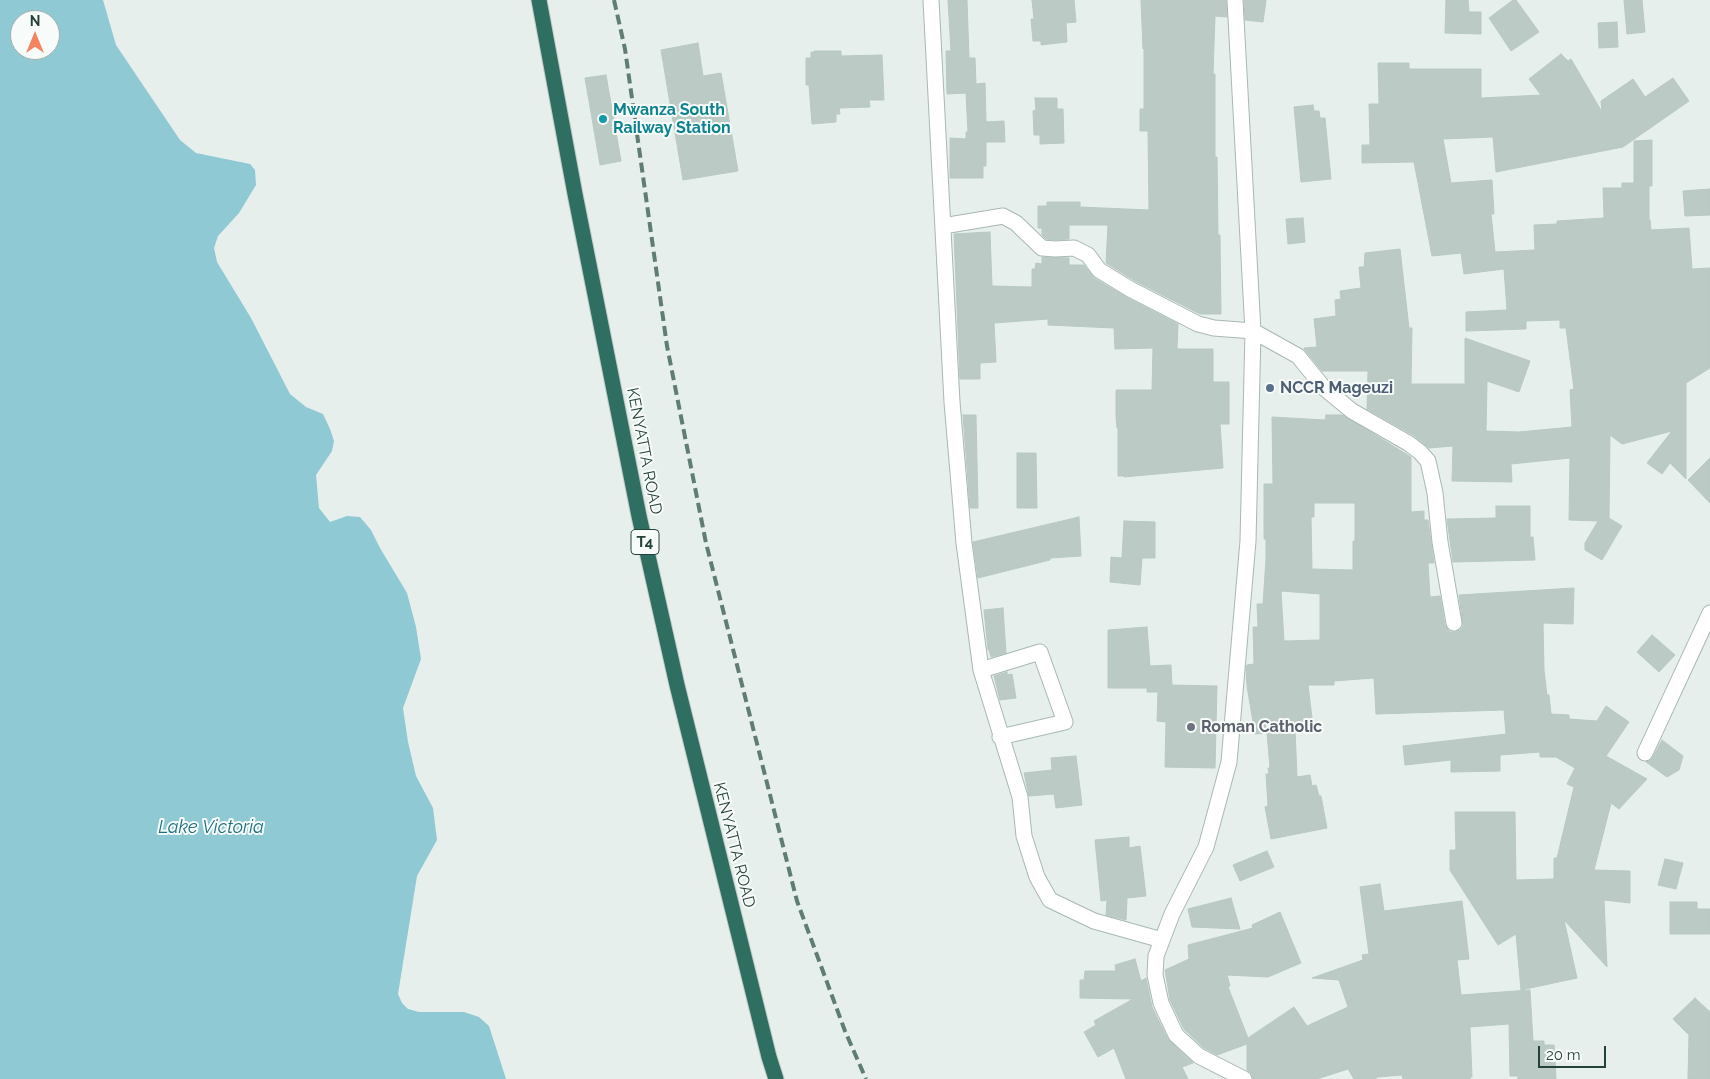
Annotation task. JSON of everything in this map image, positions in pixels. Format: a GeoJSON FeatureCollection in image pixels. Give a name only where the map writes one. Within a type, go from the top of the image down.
{"type":"FeatureCollection","features":[{"type":"Feature","properties":{"kind":"highway","name":"KENYATTA ROAD"},"geometry":{"type":"LineString","coordinates":[[539,0],[575,194],[639,516],[677,685],[776,1079]]}},
{"type":"Feature","properties":{"kind":"street"},"geometry":{"type":"LineString","coordinates":[[931,0],[952,402],[963,534],[981,670],[1000,737],[1020,797],[1024,836],[1037,877],[1050,900],[1094,921],[1162,940]]}},
{"type":"Feature","properties":{"kind":"street"},"geometry":{"type":"LineString","coordinates":[[1235,0],[1253,330],[1248,541],[1229,762],[1206,847],[1172,914],[1156,956],[1155,975],[1161,1003],[1176,1035],[1199,1056],[1244,1079]]}},
{"type":"Feature","properties":{"kind":"street"},"geometry":{"type":"LineString","coordinates":[[943,226],[1003,216],[1016,223],[1042,248],[1074,248],[1088,255],[1099,270],[1130,289],[1198,324],[1214,328],[1253,330],[1298,356],[1324,388],[1352,411],[1408,443],[1428,461],[1436,493],[1440,542],[1454,623]]}},
{"type":"Feature","properties":{"kind":"street"},"geometry":{"type":"LineString","coordinates":[[1645,753],[1710,613]]}},
{"type":"Feature","properties":{"kind":"street"},"geometry":{"type":"LineString","coordinates":[[981,670],[1040,652],[1065,722],[1000,737]]}},
{"type":"Feature","properties":{"kind":"water","name":"Lake Victoria"},"geometry":{"type":"Polygon","coordinates":[[[0,0],[103,0],[116,45],[180,140],[196,153],[250,164],[255,170],[256,185],[239,213],[218,236],[214,248],[217,262],[251,318],[290,394],[306,407],[323,414],[330,429],[334,441],[332,451],[316,475],[319,508],[330,522],[347,516],[360,517],[371,530],[407,593],[416,627],[421,659],[403,708],[416,776],[433,808],[437,840],[417,876],[398,994],[402,1003],[408,1009],[419,1012],[464,1012],[479,1017],[489,1026],[506,1079],[0,1079],[0,0]]]}},
{"type":"Feature","properties":{"kind":"building"},"geometry":{"type":"Polygon","coordinates":[[[948,0],[967,0],[969,58],[975,58],[976,84],[985,83],[986,122],[1004,121],[1005,142],[986,142],[986,166],[983,166],[983,178],[950,178],[950,138],[966,139],[966,132],[968,132],[966,93],[947,94],[946,51],[951,51],[948,0]]]}},
{"type":"Feature","properties":{"kind":"building"},"geometry":{"type":"Polygon","coordinates":[[[1032,0],[1074,0],[1076,22],[1066,23],[1067,42],[1041,45],[1041,41],[1033,41],[1031,19],[1034,19],[1032,0]]]}},
{"type":"Feature","properties":{"kind":"building"},"geometry":{"type":"Polygon","coordinates":[[[1141,0],[1226,0],[1227,17],[1215,16],[1213,74],[1215,74],[1215,157],[1217,157],[1218,235],[1220,235],[1221,314],[1200,314],[1135,281],[1106,263],[1108,225],[1069,225],[1069,239],[1055,240],[1046,239],[1042,235],[1042,228],[1038,228],[1038,206],[1047,206],[1047,202],[1080,202],[1080,207],[1149,210],[1148,131],[1140,131],[1140,109],[1144,109],[1144,49],[1141,0]]]}},
{"type":"Feature","properties":{"kind":"building"},"geometry":{"type":"Polygon","coordinates":[[[1244,0],[1266,0],[1263,22],[1245,20],[1244,0]]]}},
{"type":"Feature","properties":{"kind":"building"},"geometry":{"type":"Polygon","coordinates":[[[1446,0],[1468,0],[1469,12],[1481,12],[1481,34],[1445,33],[1446,0]]]}},
{"type":"Feature","properties":{"kind":"building"},"geometry":{"type":"Polygon","coordinates":[[[1513,0],[1516,0],[1539,32],[1511,51],[1489,18],[1513,0]]]}},
{"type":"Feature","properties":{"kind":"building"},"geometry":{"type":"Polygon","coordinates":[[[1624,0],[1642,0],[1645,32],[1627,34],[1624,0]]]}},
{"type":"Feature","properties":{"kind":"building"},"geometry":{"type":"Polygon","coordinates":[[[1617,22],[1618,47],[1599,48],[1598,23],[1617,22]]]}},
{"type":"Feature","properties":{"kind":"building"},"geometry":{"type":"Polygon","coordinates":[[[698,43],[703,76],[721,73],[738,171],[683,180],[661,50],[698,43]]]}},
{"type":"Feature","properties":{"kind":"building"},"geometry":{"type":"Polygon","coordinates":[[[841,51],[841,56],[882,55],[884,100],[869,100],[870,107],[839,108],[840,114],[836,114],[836,122],[812,124],[809,85],[806,85],[806,58],[811,58],[811,52],[841,51]]]}},
{"type":"Feature","properties":{"kind":"building"},"geometry":{"type":"Polygon","coordinates":[[[1561,54],[1568,61],[1571,59],[1602,112],[1601,101],[1633,79],[1645,97],[1673,78],[1689,101],[1623,147],[1496,172],[1493,137],[1443,139],[1451,183],[1492,180],[1494,214],[1491,214],[1495,252],[1535,250],[1534,225],[1557,224],[1557,221],[1604,218],[1603,188],[1622,188],[1622,183],[1634,183],[1634,141],[1652,140],[1652,186],[1649,186],[1649,220],[1651,230],[1689,228],[1692,269],[1710,268],[1710,368],[1686,383],[1686,479],[1670,463],[1662,474],[1647,463],[1672,431],[1622,444],[1610,435],[1609,518],[1622,526],[1602,560],[1585,550],[1585,543],[1598,521],[1569,520],[1570,458],[1511,464],[1512,482],[1452,481],[1453,446],[1429,448],[1413,435],[1367,409],[1368,371],[1322,371],[1304,349],[1317,347],[1314,319],[1336,316],[1335,300],[1341,299],[1340,291],[1361,288],[1359,267],[1364,267],[1365,253],[1400,249],[1409,328],[1412,328],[1411,384],[1465,384],[1465,338],[1530,361],[1519,392],[1487,381],[1486,431],[1519,432],[1572,427],[1570,390],[1574,389],[1566,328],[1560,328],[1560,320],[1526,321],[1526,329],[1466,331],[1466,312],[1507,310],[1504,269],[1464,274],[1461,253],[1432,256],[1414,162],[1362,163],[1362,145],[1370,145],[1369,104],[1379,104],[1378,63],[1409,63],[1409,69],[1481,69],[1481,98],[1541,95],[1529,79],[1561,54]]]}},
{"type":"Feature","properties":{"kind":"building","name":"Mwanza South Railway Station"},"geometry":{"type":"Polygon","coordinates":[[[606,75],[621,161],[600,165],[585,78],[606,75]]]}},
{"type":"Feature","properties":{"kind":"building"},"geometry":{"type":"Polygon","coordinates":[[[1035,98],[1057,98],[1057,109],[1063,109],[1064,143],[1040,144],[1040,135],[1034,135],[1033,111],[1036,110],[1035,98]]]}},
{"type":"Feature","properties":{"kind":"building"},"geometry":{"type":"Polygon","coordinates":[[[1313,105],[1314,111],[1319,111],[1320,118],[1325,118],[1331,179],[1301,182],[1294,107],[1313,105]]]}},
{"type":"Feature","properties":{"kind":"building"},"geometry":{"type":"Polygon","coordinates":[[[1710,189],[1710,215],[1685,216],[1683,191],[1710,189]]]}},
{"type":"Feature","properties":{"kind":"building"},"geometry":{"type":"Polygon","coordinates":[[[1303,218],[1305,242],[1288,244],[1286,219],[1303,218]]]}},
{"type":"Feature","properties":{"kind":"building"},"geometry":{"type":"Polygon","coordinates":[[[990,232],[992,286],[1032,287],[1032,269],[1035,269],[1036,263],[1042,264],[1042,257],[1069,258],[1069,265],[1084,265],[1094,278],[1178,324],[1177,349],[1213,349],[1213,382],[1229,382],[1229,424],[1220,424],[1223,468],[1118,476],[1116,390],[1152,390],[1153,348],[1115,349],[1114,328],[1048,325],[1048,319],[994,323],[996,362],[980,363],[980,379],[960,379],[954,234],[990,232]]]}},
{"type":"Feature","properties":{"kind":"building"},"geometry":{"type":"Polygon","coordinates":[[[963,415],[976,415],[978,508],[970,508],[963,415]]]}},
{"type":"Feature","properties":{"kind":"building"},"geometry":{"type":"Polygon","coordinates":[[[1326,415],[1343,415],[1411,457],[1411,512],[1424,511],[1424,520],[1428,520],[1434,563],[1428,563],[1430,597],[1440,596],[1445,625],[1450,632],[1460,630],[1463,626],[1459,595],[1574,588],[1573,624],[1543,623],[1544,670],[1551,714],[1569,715],[1569,719],[1597,721],[1606,706],[1629,722],[1606,756],[1647,779],[1619,809],[1611,803],[1594,870],[1630,871],[1630,903],[1604,900],[1607,967],[1564,920],[1577,978],[1521,990],[1516,934],[1498,945],[1450,870],[1450,850],[1456,850],[1455,812],[1515,812],[1516,880],[1554,879],[1554,858],[1557,858],[1574,787],[1567,784],[1575,768],[1556,757],[1540,757],[1540,752],[1500,755],[1500,771],[1451,772],[1451,760],[1405,765],[1403,746],[1506,734],[1504,710],[1376,714],[1374,678],[1334,681],[1334,685],[1308,685],[1313,726],[1295,729],[1297,777],[1310,775],[1312,786],[1316,785],[1319,796],[1321,796],[1327,828],[1271,839],[1265,807],[1268,806],[1266,774],[1269,774],[1268,768],[1270,768],[1267,733],[1255,734],[1246,669],[1247,665],[1254,664],[1253,627],[1258,627],[1257,604],[1263,604],[1266,559],[1264,484],[1273,484],[1272,417],[1325,420],[1326,415]],[[1314,503],[1314,517],[1311,517],[1312,569],[1353,570],[1355,503],[1314,503]],[[1281,591],[1284,641],[1320,640],[1320,594],[1281,591]]]}},
{"type":"Feature","properties":{"kind":"building"},"geometry":{"type":"Polygon","coordinates":[[[1017,453],[1036,453],[1037,508],[1017,508],[1017,453]]]}},
{"type":"Feature","properties":{"kind":"building"},"geometry":{"type":"Polygon","coordinates":[[[1710,458],[1710,503],[1688,480],[1710,458]]]}},
{"type":"Feature","properties":{"kind":"building"},"geometry":{"type":"Polygon","coordinates":[[[1496,506],[1530,506],[1530,537],[1533,537],[1535,560],[1453,562],[1447,519],[1496,518],[1496,506]]]}},
{"type":"Feature","properties":{"kind":"building"},"geometry":{"type":"Polygon","coordinates":[[[1079,517],[1081,556],[1050,558],[1050,560],[978,578],[973,542],[1079,517]]]}},
{"type":"Feature","properties":{"kind":"building"},"geometry":{"type":"Polygon","coordinates":[[[1124,521],[1155,522],[1155,558],[1142,558],[1140,585],[1110,582],[1111,557],[1122,558],[1124,521]]]}},
{"type":"Feature","properties":{"kind":"building"},"geometry":{"type":"Polygon","coordinates":[[[1003,608],[1006,653],[991,657],[988,650],[984,610],[1003,608]]]}},
{"type":"Feature","properties":{"kind":"building"},"geometry":{"type":"Polygon","coordinates":[[[1147,627],[1150,666],[1171,665],[1172,685],[1217,686],[1215,768],[1165,767],[1166,722],[1157,721],[1158,692],[1147,692],[1147,688],[1108,688],[1108,630],[1147,627]]]}},
{"type":"Feature","properties":{"kind":"building"},"geometry":{"type":"Polygon","coordinates":[[[1652,635],[1675,655],[1659,672],[1637,652],[1652,635]]]}},
{"type":"Feature","properties":{"kind":"building"},"geometry":{"type":"Polygon","coordinates":[[[1007,672],[1007,675],[1012,674],[1016,698],[1000,700],[994,676],[1007,672]]]}},
{"type":"Feature","properties":{"kind":"building"},"geometry":{"type":"Polygon","coordinates":[[[1662,740],[1683,756],[1679,770],[1667,777],[1646,762],[1653,757],[1662,740]]]}},
{"type":"Feature","properties":{"kind":"building"},"geometry":{"type":"Polygon","coordinates":[[[1076,756],[1082,805],[1056,808],[1054,794],[1029,796],[1024,773],[1052,770],[1051,758],[1076,756]]]}},
{"type":"Feature","properties":{"kind":"building"},"geometry":{"type":"Polygon","coordinates":[[[1129,837],[1129,848],[1140,846],[1146,896],[1127,898],[1126,920],[1106,915],[1107,900],[1101,901],[1095,840],[1129,837]]]}},
{"type":"Feature","properties":{"kind":"building"},"geometry":{"type":"Polygon","coordinates":[[[1267,851],[1274,867],[1240,881],[1233,865],[1267,851]]]}},
{"type":"Feature","properties":{"kind":"building"},"geometry":{"type":"Polygon","coordinates":[[[1665,859],[1683,863],[1676,889],[1658,885],[1665,859]]]}},
{"type":"Feature","properties":{"kind":"building"},"geometry":{"type":"Polygon","coordinates":[[[1380,884],[1384,911],[1462,901],[1469,959],[1457,960],[1461,995],[1530,990],[1533,1041],[1544,1041],[1544,1045],[1554,1045],[1556,1079],[1518,1079],[1518,1076],[1510,1076],[1509,1024],[1470,1027],[1472,1077],[1470,1079],[1403,1079],[1402,1075],[1378,1077],[1375,1079],[1354,1079],[1348,1069],[1317,1079],[1253,1079],[1252,1074],[1247,1070],[1247,1044],[1217,1055],[1204,1048],[1184,1029],[1170,1000],[1165,970],[1189,959],[1188,945],[1253,928],[1252,925],[1280,912],[1301,963],[1268,977],[1227,975],[1230,986],[1228,987],[1248,1038],[1294,1007],[1307,1026],[1348,1007],[1339,980],[1312,978],[1363,960],[1362,955],[1369,954],[1360,887],[1380,884]]]}},
{"type":"Feature","properties":{"kind":"building"},"geometry":{"type":"Polygon","coordinates":[[[1231,898],[1240,929],[1192,927],[1188,909],[1231,898]]]}},
{"type":"Feature","properties":{"kind":"building"},"geometry":{"type":"Polygon","coordinates":[[[1670,902],[1697,902],[1697,909],[1710,909],[1710,934],[1670,934],[1670,902]]]}},
{"type":"Feature","properties":{"kind":"building"},"geometry":{"type":"Polygon","coordinates":[[[1135,959],[1141,981],[1146,978],[1152,1007],[1168,1039],[1193,1063],[1182,1067],[1188,1079],[1126,1079],[1114,1048],[1098,1057],[1084,1032],[1096,1025],[1094,1021],[1133,999],[1080,998],[1080,980],[1084,980],[1085,971],[1116,971],[1115,965],[1135,959]]]}},
{"type":"Feature","properties":{"kind":"building"},"geometry":{"type":"Polygon","coordinates":[[[1695,998],[1710,1012],[1710,1079],[1688,1079],[1689,1035],[1673,1019],[1695,998]]]}},
{"type":"Feature","properties":{"kind":"railway"},"geometry":{"type":"LineString","coordinates":[[614,0],[625,49],[667,346],[706,543],[797,901],[845,1031],[866,1079]]}},
{"type":"Feature","properties":{"kind":"place","name":"Mwanza South Railway Station"},"geometry":{"type":"Point","coordinates":[603,119]}},
{"type":"Feature","properties":{"kind":"place","name":"NCCR Mageuzi"},"geometry":{"type":"Point","coordinates":[1270,388]}},
{"type":"Feature","properties":{"kind":"place","name":"Roman Catholic"},"geometry":{"type":"Point","coordinates":[1191,727]}}]}
